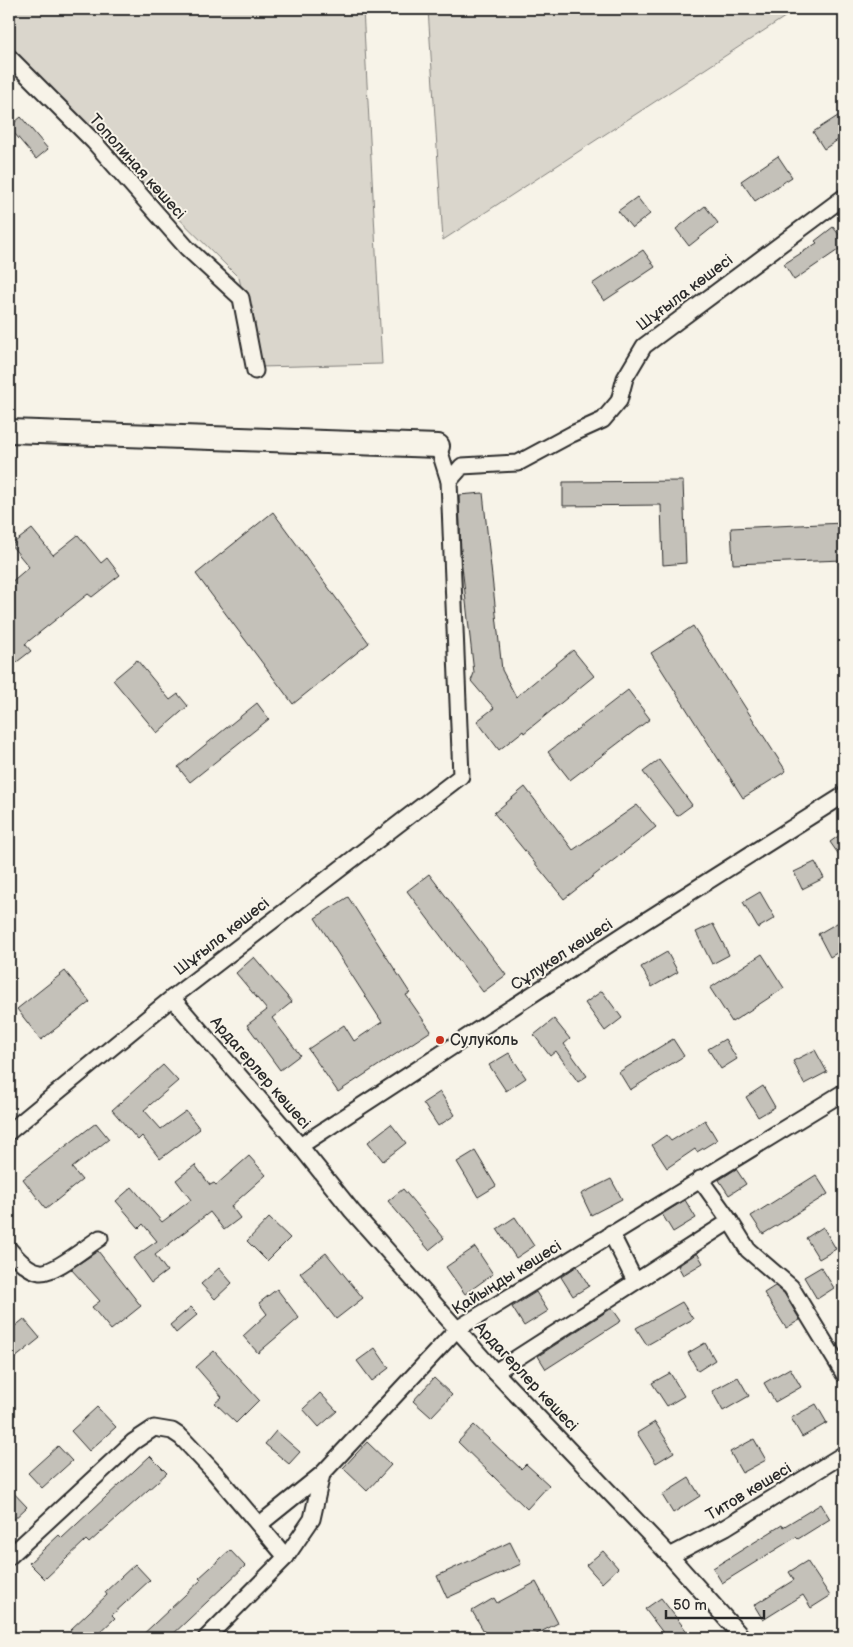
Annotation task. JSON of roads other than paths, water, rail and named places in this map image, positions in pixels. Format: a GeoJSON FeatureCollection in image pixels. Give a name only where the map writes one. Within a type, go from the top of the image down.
{"type":"FeatureCollection","features":[{"type":"Feature","properties":{"kind":"street","name":"Тополиная көшесі"},"geometry":{"type":"LineString","coordinates":[[9,57],[94,142],[187,248],[241,298],[255,371]]}},
{"type":"Feature","properties":{"kind":"street","name":"Шұғыла көшесі"},"geometry":{"type":"LineString","coordinates":[[9,1132],[172,998],[461,776],[449,482],[462,466],[518,463],[572,434],[603,420],[612,412],[618,401],[625,378],[644,346],[844,197]]}},
{"type":"Feature","properties":{"kind":"street"},"geometry":{"type":"LineString","coordinates":[[9,432],[438,446],[449,482]]}},
{"type":"Feature","properties":{"kind":"street","name":"Сұлукөл көшесі"},"geometry":{"type":"LineString","coordinates":[[300,1146],[634,928],[844,795]]}},
{"type":"Feature","properties":{"kind":"street","name":"Ардагерлер көшесі"},"geometry":{"type":"LineString","coordinates":[[172,998],[300,1146],[352,1211],[495,1372],[670,1556],[743,1638]]}},
{"type":"Feature","properties":{"kind":"street","name":"Қайыңды көшесі"},"geometry":{"type":"LineString","coordinates":[[260,1524],[322,1474],[457,1329],[844,1092]]}},
{"type":"Feature","properties":{"kind":"street"},"geometry":{"type":"LineString","coordinates":[[700,1179],[748,1250],[790,1287],[844,1374]]}},
{"type":"Feature","properties":{"kind":"street"},"geometry":{"type":"LineString","coordinates":[[495,1372],[730,1221]]}},
{"type":"Feature","properties":{"kind":"street"},"geometry":{"type":"LineString","coordinates":[[611,1233],[636,1281]]}},
{"type":"Feature","properties":{"kind":"street"},"geometry":{"type":"LineString","coordinates":[[9,1249],[27,1266],[43,1272],[52,1270],[100,1238]]}},
{"type":"Feature","properties":{"kind":"street"},"geometry":{"type":"LineString","coordinates":[[9,1557],[133,1442],[154,1428],[172,1431],[181,1437],[260,1524],[286,1557]]}},
{"type":"Feature","properties":{"kind":"street","name":"Титов көшесі"},"geometry":{"type":"LineString","coordinates":[[670,1556],[726,1527],[844,1454]]}},
{"type":"Feature","properties":{"kind":"street"},"geometry":{"type":"LineString","coordinates":[[206,1638],[286,1557],[312,1519],[322,1474]]}},
{"type":"Feature","properties":{"kind":"place","name":"Сулуколь"},"geometry":{"type":"Point","coordinates":[440,1040]}}]}
